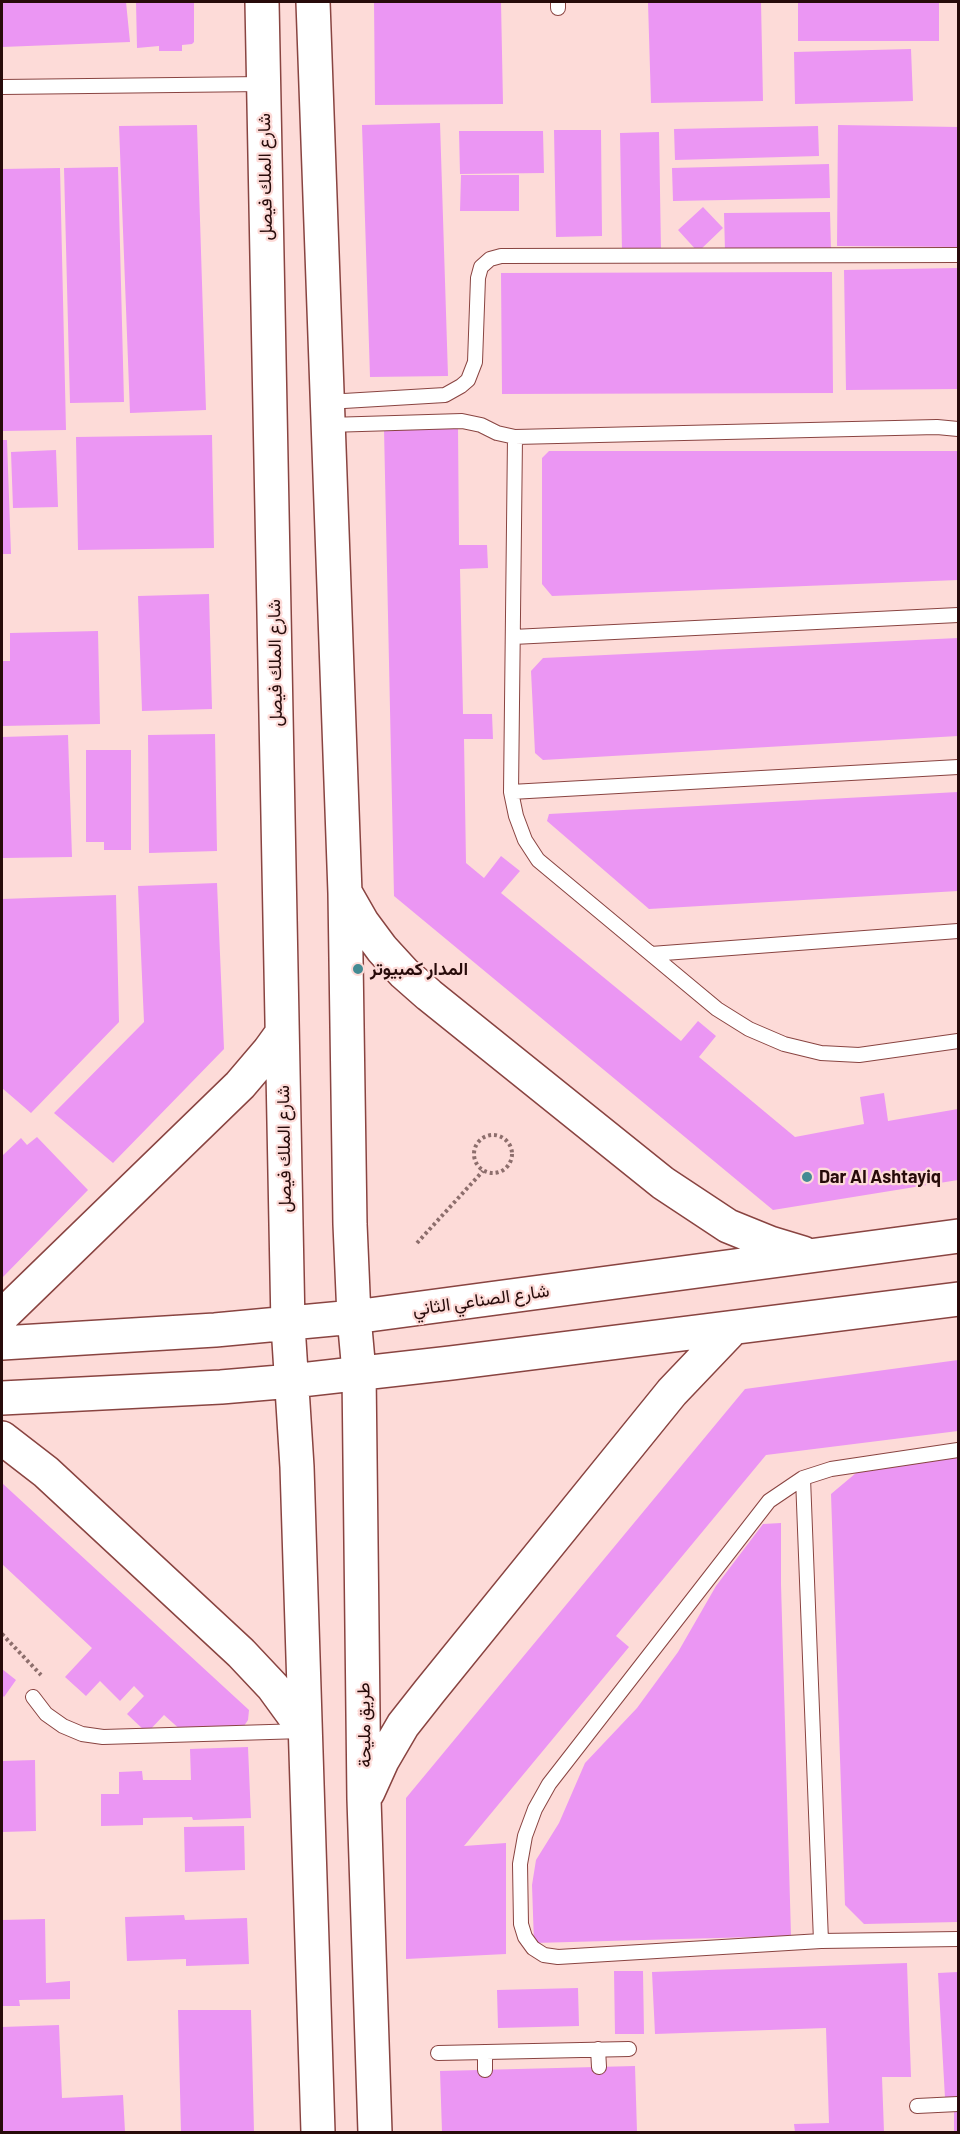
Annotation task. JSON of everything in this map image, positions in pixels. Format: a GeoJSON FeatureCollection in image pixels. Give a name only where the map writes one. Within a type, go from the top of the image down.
{"type":"FeatureCollection","features":[{"type":"Feature","properties":{"kind":"main road","name":"شارع الملك فيصل"},"geometry":{"type":"LineString","coordinates":[[262,2],[288,1324]]}},
{"type":"Feature","properties":{"kind":"main road"},"geometry":{"type":"LineString","coordinates":[[313,2],[345,893],[354,1317]]}},
{"type":"Feature","properties":{"kind":"main road"},"geometry":{"type":"LineString","coordinates":[[345,893],[362,922],[382,949],[429,996],[663,1183],[728,1226],[770,1243],[813,1256]]}},
{"type":"Feature","properties":{"kind":"main road"},"geometry":{"type":"LineString","coordinates":[[2,1316],[240,1085],[282,1033]]}},
{"type":"Feature","properties":{"kind":"main road","name":"شارع الصناعي الثاني"},"geometry":{"type":"LineString","coordinates":[[2,1342],[288,1324],[354,1317],[958,1236]]}},
{"type":"Feature","properties":{"kind":"main road"},"geometry":{"type":"LineString","coordinates":[[2,1398],[221,1387],[292,1381],[359,1372],[451,1364],[958,1299]]}},
{"type":"Feature","properties":{"kind":"main road","name":"طريق مليحة"},"geometry":{"type":"LineString","coordinates":[[354,1317],[359,1372],[364,1799],[375,2133]]}},
{"type":"Feature","properties":{"kind":"main road"},"geometry":{"type":"LineString","coordinates":[[288,1324],[297,1467],[318,2133]]}},
{"type":"Feature","properties":{"kind":"main road"},"geometry":{"type":"LineString","coordinates":[[364,1799],[403,1725],[672,1392],[733,1328]]}},
{"type":"Feature","properties":{"kind":"main road"},"geometry":{"type":"LineString","coordinates":[[2,1438],[46,1472],[241,1653],[280,1696],[305,1731]]}},
{"type":"Feature","properties":{"kind":"lane"},"geometry":{"type":"LineString","coordinates":[[2,87],[263,84]]}},
{"type":"Feature","properties":{"kind":"lane"},"geometry":{"type":"LineString","coordinates":[[327,413],[445,395],[468,380],[475,362],[478,278],[481,267],[490,259],[501,256],[958,255]]}},
{"type":"Feature","properties":{"kind":"lane"},"geometry":{"type":"LineString","coordinates":[[327,413],[462,421],[515,437],[937,427],[958,429]]}},
{"type":"Feature","properties":{"kind":"lane"},"geometry":{"type":"LineString","coordinates":[[515,437],[511,792],[516,816],[525,840],[538,860],[717,1009],[749,1029],[784,1044],[821,1053],[859,1055],[958,1041]]}},
{"type":"Feature","properties":{"kind":"lane"},"geometry":{"type":"LineString","coordinates":[[513,637],[958,615]]}},
{"type":"Feature","properties":{"kind":"lane"},"geometry":{"type":"LineString","coordinates":[[511,792],[958,767]]}},
{"type":"Feature","properties":{"kind":"lane"},"geometry":{"type":"LineString","coordinates":[[651,954],[958,931]]}},
{"type":"Feature","properties":{"kind":"lane"},"geometry":{"type":"LineString","coordinates":[[958,1450],[831,1469],[803,1478],[769,1501],[549,1784],[535,1809],[525,1836],[520,1864],[521,1924],[525,1937],[533,1948],[544,1955],[558,1957],[821,1941],[958,1939]]}},
{"type":"Feature","properties":{"kind":"lane"},"geometry":{"type":"LineString","coordinates":[[803,1478],[821,1941]]}},
{"type":"Feature","properties":{"kind":"lane"},"geometry":{"type":"LineString","coordinates":[[33,1697],[46,1714],[63,1726],[82,1734],[103,1737],[305,1731]]}},
{"type":"Feature","properties":{"kind":"lane"},"geometry":{"type":"LineString","coordinates":[[598,2049],[599,2067]]}},
{"type":"Feature","properties":{"kind":"lane"},"geometry":{"type":"LineString","coordinates":[[438,2053],[630,2049]]}},
{"type":"Feature","properties":{"kind":"lane"},"geometry":{"type":"LineString","coordinates":[[485,2052],[485,2070]]}},
{"type":"Feature","properties":{"kind":"lane"},"geometry":{"type":"LineString","coordinates":[[917,2106],[958,2104]]}},
{"type":"Feature","properties":{"kind":"path"},"geometry":{"type":"LineString","coordinates":[[492,1134],[507,1140],[512,1148],[513,1157],[509,1166],[492,1173],[483,1170],[477,1165],[474,1157],[478,1141],[492,1134]]}},
{"type":"Feature","properties":{"kind":"path"},"geometry":{"type":"LineString","coordinates":[[417,1243],[483,1170]]}},
{"type":"Feature","properties":{"kind":"path"},"geometry":{"type":"LineString","coordinates":[[2,1634],[42,1676],[33,1697]]}},
{"type":"Feature","properties":{"kind":"building"},"geometry":{"type":"Polygon","coordinates":[[[2,2],[126,2],[130,42],[2,47],[2,2]]]}},
{"type":"Feature","properties":{"kind":"building"},"geometry":{"type":"Polygon","coordinates":[[[136,2],[194,2],[194,42],[182,45],[182,51],[159,51],[159,46],[137,48],[136,2]]]}},
{"type":"Feature","properties":{"kind":"building"},"geometry":{"type":"Polygon","coordinates":[[[374,2],[501,2],[503,104],[375,105],[374,2]]]}},
{"type":"Feature","properties":{"kind":"building"},"geometry":{"type":"Polygon","coordinates":[[[648,2],[761,2],[763,101],[651,103],[648,2]]]}},
{"type":"Feature","properties":{"kind":"building"},"geometry":{"type":"Polygon","coordinates":[[[798,2],[939,2],[939,41],[798,41],[798,2]]]}},
{"type":"Feature","properties":{"kind":"building"},"geometry":{"type":"Polygon","coordinates":[[[911,49],[913,101],[795,104],[794,52],[911,49]]]}},
{"type":"Feature","properties":{"kind":"building"},"geometry":{"type":"Polygon","coordinates":[[[440,123],[448,376],[370,377],[362,125],[440,123]]]}},
{"type":"Feature","properties":{"kind":"building"},"geometry":{"type":"Polygon","coordinates":[[[197,125],[206,410],[130,413],[119,126],[197,125]]]}},
{"type":"Feature","properties":{"kind":"building"},"geometry":{"type":"Polygon","coordinates":[[[838,125],[958,127],[957,247],[837,246],[838,125]]]}},
{"type":"Feature","properties":{"kind":"building"},"geometry":{"type":"Polygon","coordinates":[[[818,126],[819,156],[675,160],[674,129],[818,126]]]}},
{"type":"Feature","properties":{"kind":"building"},"geometry":{"type":"Polygon","coordinates":[[[554,130],[601,130],[602,236],[556,237],[554,130]]]}},
{"type":"Feature","properties":{"kind":"building"},"geometry":{"type":"Polygon","coordinates":[[[459,131],[543,131],[544,173],[460,174],[459,131]]]}},
{"type":"Feature","properties":{"kind":"building"},"geometry":{"type":"Polygon","coordinates":[[[659,132],[661,251],[622,252],[620,133],[659,132]]]}},
{"type":"Feature","properties":{"kind":"building"},"geometry":{"type":"Polygon","coordinates":[[[829,164],[830,198],[673,201],[672,168],[829,164]]]}},
{"type":"Feature","properties":{"kind":"building"},"geometry":{"type":"Polygon","coordinates":[[[118,167],[124,402],[70,403],[64,168],[118,167]]]}},
{"type":"Feature","properties":{"kind":"building"},"geometry":{"type":"Polygon","coordinates":[[[60,168],[66,430],[2,431],[2,169],[60,168]]]}},
{"type":"Feature","properties":{"kind":"building"},"geometry":{"type":"Polygon","coordinates":[[[461,175],[519,175],[519,211],[460,211],[461,175]]]}},
{"type":"Feature","properties":{"kind":"building"},"geometry":{"type":"Polygon","coordinates":[[[703,207],[723,228],[698,252],[678,230],[703,207]]]}},
{"type":"Feature","properties":{"kind":"building"},"geometry":{"type":"Polygon","coordinates":[[[830,212],[831,250],[725,251],[724,213],[830,212]]]}},
{"type":"Feature","properties":{"kind":"building"},"geometry":{"type":"Polygon","coordinates":[[[958,268],[958,389],[846,390],[844,270],[958,268]]]}},
{"type":"Feature","properties":{"kind":"building"},"geometry":{"type":"Polygon","coordinates":[[[832,272],[833,393],[502,394],[501,273],[832,272]]]}},
{"type":"Feature","properties":{"kind":"building"},"geometry":{"type":"Polygon","coordinates":[[[458,427],[459,545],[487,545],[488,568],[460,569],[463,714],[492,714],[493,739],[464,739],[466,863],[484,878],[501,856],[520,871],[501,893],[681,1041],[698,1021],[716,1036],[699,1057],[795,1137],[864,1124],[860,1097],[884,1093],[888,1121],[958,1109],[958,1180],[773,1210],[394,896],[384,429],[458,427]]]}},
{"type":"Feature","properties":{"kind":"building"},"geometry":{"type":"Polygon","coordinates":[[[212,435],[214,548],[78,550],[76,437],[212,435]]]}},
{"type":"Feature","properties":{"kind":"building"},"geometry":{"type":"Polygon","coordinates":[[[2,440],[7,440],[11,554],[2,554],[2,440]]]}},
{"type":"Feature","properties":{"kind":"building"},"geometry":{"type":"Polygon","coordinates":[[[56,450],[58,507],[13,508],[11,452],[56,450]]]}},
{"type":"Feature","properties":{"kind":"building"},"geometry":{"type":"Polygon","coordinates":[[[549,451],[958,451],[958,580],[552,596],[542,584],[542,458],[549,451]]]}},
{"type":"Feature","properties":{"kind":"building"},"geometry":{"type":"Polygon","coordinates":[[[209,594],[212,709],[142,711],[138,596],[209,594]]]}},
{"type":"Feature","properties":{"kind":"building"},"geometry":{"type":"Polygon","coordinates":[[[98,631],[100,724],[2,726],[2,661],[10,661],[10,633],[98,631]]]}},
{"type":"Feature","properties":{"kind":"building"},"geometry":{"type":"Polygon","coordinates":[[[958,638],[958,736],[543,760],[535,753],[531,671],[543,658],[958,638]]]}},
{"type":"Feature","properties":{"kind":"building"},"geometry":{"type":"Polygon","coordinates":[[[215,734],[217,851],[149,853],[148,735],[215,734]]]}},
{"type":"Feature","properties":{"kind":"building"},"geometry":{"type":"Polygon","coordinates":[[[68,735],[72,857],[3,858],[2,737],[68,735]]]}},
{"type":"Feature","properties":{"kind":"building"},"geometry":{"type":"Polygon","coordinates":[[[86,750],[131,750],[131,850],[104,850],[104,842],[86,842],[86,750]]]}},
{"type":"Feature","properties":{"kind":"building"},"geometry":{"type":"Polygon","coordinates":[[[958,792],[958,891],[649,909],[547,821],[549,814],[958,792]]]}},
{"type":"Feature","properties":{"kind":"building"},"geometry":{"type":"Polygon","coordinates":[[[217,883],[224,1049],[113,1163],[54,1113],[144,1022],[138,886],[217,883]]]}},
{"type":"Feature","properties":{"kind":"building"},"geometry":{"type":"Polygon","coordinates":[[[116,895],[119,1022],[31,1113],[2,1088],[2,899],[116,895]]]}},
{"type":"Feature","properties":{"kind":"building"},"geometry":{"type":"Polygon","coordinates":[[[37,1137],[88,1190],[2,1278],[2,1156],[21,1138],[27,1145],[37,1137]]]}},
{"type":"Feature","properties":{"kind":"building"},"geometry":{"type":"Polygon","coordinates":[[[958,1360],[958,1431],[766,1455],[616,1636],[629,1647],[464,1846],[506,1843],[506,1954],[406,1959],[406,1798],[745,1389],[958,1360]]]}},
{"type":"Feature","properties":{"kind":"building"},"geometry":{"type":"Polygon","coordinates":[[[958,1456],[958,1922],[864,1924],[845,1905],[831,1494],[856,1473],[958,1456]]]}},
{"type":"Feature","properties":{"kind":"building"},"geometry":{"type":"Polygon","coordinates":[[[2,1483],[249,1710],[248,1720],[244,1726],[183,1732],[164,1715],[147,1733],[127,1714],[144,1696],[134,1686],[120,1701],[100,1681],[86,1696],[65,1677],[92,1648],[2,1564],[2,1483]]]}},
{"type":"Feature","properties":{"kind":"building"},"geometry":{"type":"Polygon","coordinates":[[[781,1523],[791,1936],[534,1943],[532,1885],[536,1860],[559,1823],[585,1763],[637,1708],[678,1652],[716,1586],[763,1524],[781,1523]]]}},
{"type":"Feature","properties":{"kind":"building"},"geometry":{"type":"Polygon","coordinates":[[[2,1669],[16,1680],[4,1697],[2,1695],[2,1669]]]}},
{"type":"Feature","properties":{"kind":"building"},"geometry":{"type":"Polygon","coordinates":[[[248,1747],[251,1818],[193,1820],[192,1817],[143,1818],[143,1825],[101,1826],[101,1794],[119,1794],[119,1772],[142,1771],[143,1780],[191,1780],[190,1749],[248,1747]]]}},
{"type":"Feature","properties":{"kind":"building"},"geometry":{"type":"Polygon","coordinates":[[[35,1760],[36,1831],[2,1832],[2,1761],[35,1760]]]}},
{"type":"Feature","properties":{"kind":"building"},"geometry":{"type":"Polygon","coordinates":[[[244,1826],[245,1870],[185,1872],[184,1827],[244,1826]]]}},
{"type":"Feature","properties":{"kind":"building"},"geometry":{"type":"Polygon","coordinates":[[[184,1915],[185,1920],[247,1918],[249,1964],[186,1966],[186,1959],[127,1961],[125,1917],[184,1915]]]}},
{"type":"Feature","properties":{"kind":"building"},"geometry":{"type":"Polygon","coordinates":[[[45,1919],[46,1983],[70,1981],[70,1999],[19,2000],[20,2006],[2,2006],[2,1920],[45,1919]]]}},
{"type":"Feature","properties":{"kind":"building"},"geometry":{"type":"Polygon","coordinates":[[[907,1963],[911,2077],[882,2077],[884,2132],[795,2132],[794,2124],[829,2123],[826,2028],[655,2034],[652,1972],[907,1963]]]}},
{"type":"Feature","properties":{"kind":"building"},"geometry":{"type":"Polygon","coordinates":[[[614,1971],[643,1971],[644,2034],[615,2034],[614,1971]]]}},
{"type":"Feature","properties":{"kind":"building"},"geometry":{"type":"Polygon","coordinates":[[[958,1972],[958,2097],[945,2098],[938,1973],[958,1972]]]}},
{"type":"Feature","properties":{"kind":"building"},"geometry":{"type":"Polygon","coordinates":[[[578,1988],[579,2026],[498,2028],[497,1990],[578,1988]]]}},
{"type":"Feature","properties":{"kind":"building"},"geometry":{"type":"Polygon","coordinates":[[[178,2010],[251,2010],[254,2132],[181,2132],[178,2010]]]}},
{"type":"Feature","properties":{"kind":"building"},"geometry":{"type":"Polygon","coordinates":[[[59,2025],[62,2098],[123,2095],[125,2132],[2,2132],[2,2027],[59,2025]]]}},
{"type":"Feature","properties":{"kind":"building"},"geometry":{"type":"Polygon","coordinates":[[[635,2066],[637,2132],[442,2132],[440,2071],[635,2066]]]}},
{"type":"Feature","properties":{"kind":"building"},"geometry":{"type":"Polygon","coordinates":[[[954,2112],[958,2112],[958,2132],[954,2132],[954,2112]]]}},
{"type":"Feature","properties":{"kind":"place","name":"المدار کمبیوتر"},"geometry":{"type":"Point","coordinates":[358,969]}},
{"type":"Feature","properties":{"kind":"place","name":"Dar Al Ashtayiq"},"geometry":{"type":"Point","coordinates":[807,1177]}}]}
